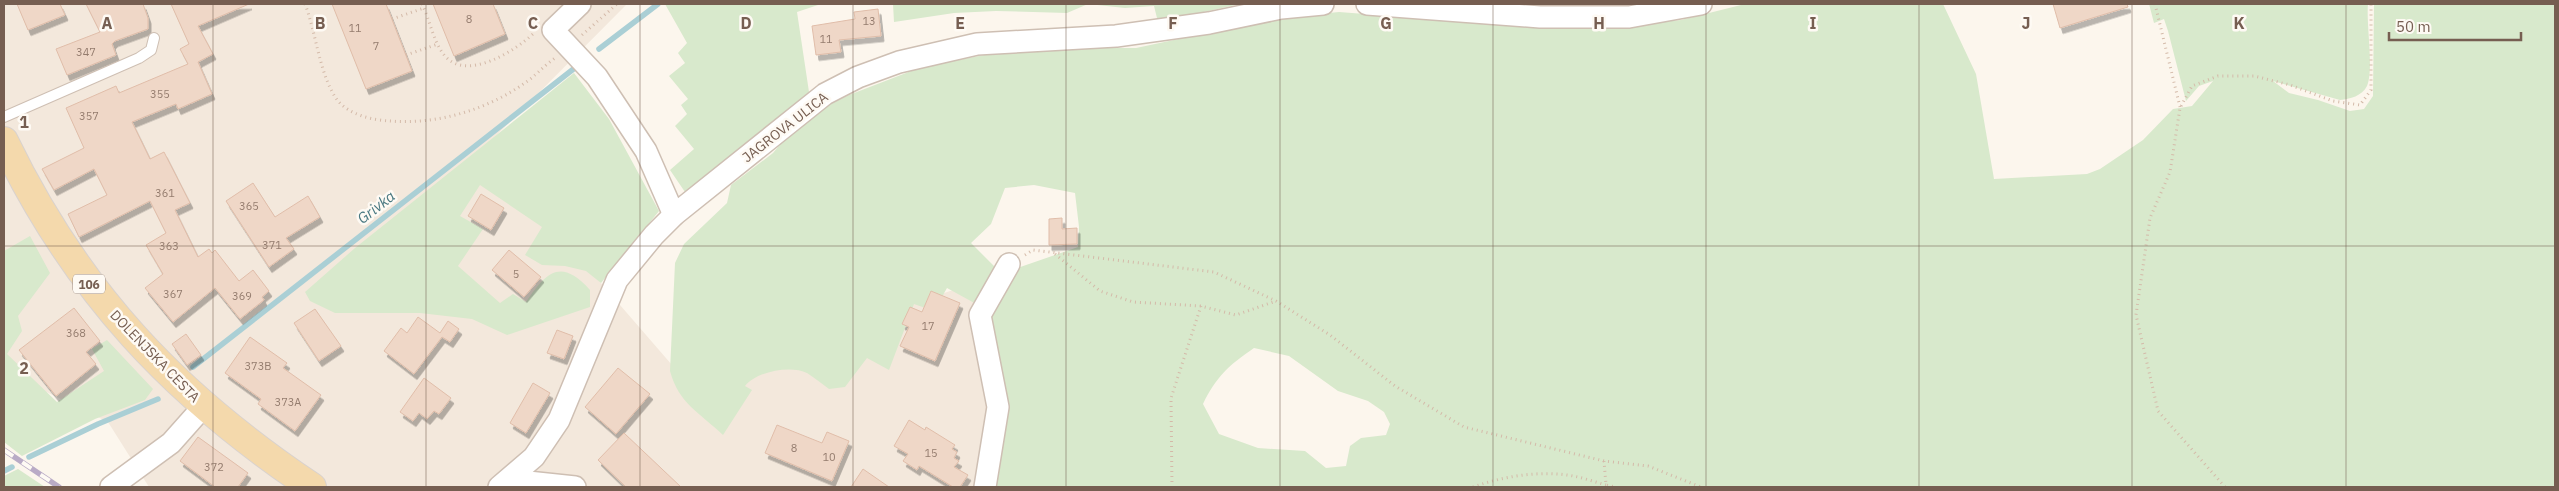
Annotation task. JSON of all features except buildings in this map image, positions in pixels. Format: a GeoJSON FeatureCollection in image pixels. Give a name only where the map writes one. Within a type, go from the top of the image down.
{"type":"FeatureCollection","features":[{"type":"Feature","properties":{"kind":"main road","name":"DOLENJSKA CESTA"},"geometry":{"type":"LineString","coordinates":[[4,141],[40,211],[89,284],[129,333],[203,407],[312,487]]}},
{"type":"Feature","properties":{"kind":"street"},"geometry":{"type":"LineString","coordinates":[[580,4],[553,30],[597,77],[646,150],[674,215]]}},
{"type":"Feature","properties":{"kind":"street","name":"JAGROVA ULICA"},"geometry":{"type":"LineString","coordinates":[[504,484],[534,457],[559,420],[618,280],[654,235],[674,215],[825,94],[858,77],[899,62],[976,44],[1116,36],[1209,23],[1281,8],[1323,4]]}},
{"type":"Feature","properties":{"kind":"street"},"geometry":{"type":"LineString","coordinates":[[1367,4],[1540,17],[1629,17],[1701,4]]}},
{"type":"Feature","properties":{"kind":"street"},"geometry":{"type":"LineString","coordinates":[[985,487],[998,407],[980,315],[1009,264]]}},
{"type":"Feature","properties":{"kind":"street"},"geometry":{"type":"LineString","coordinates":[[111,487],[171,443],[203,407]]}},
{"type":"Feature","properties":{"kind":"street"},"geometry":{"type":"LineString","coordinates":[[504,484],[575,487]]}},
{"type":"Feature","properties":{"kind":"lane"},"geometry":{"type":"LineString","coordinates":[[4,117],[140,58],[151,50],[154,38]]}},
{"type":"Feature","properties":{"kind":"path"},"geometry":{"type":"LineString","coordinates":[[305,4],[327,78],[338,101],[355,113],[377,120],[402,122],[431,121],[475,110],[528,81],[617,4]]}},
{"type":"Feature","properties":{"kind":"path"},"geometry":{"type":"LineString","coordinates":[[422,4],[438,44],[451,63],[468,68],[501,56],[525,42],[537,30]]}},
{"type":"Feature","properties":{"kind":"path"},"geometry":{"type":"LineString","coordinates":[[2155,4],[2180,108]]}},
{"type":"Feature","properties":{"kind":"path"},"geometry":{"type":"LineString","coordinates":[[2226,487],[2158,411],[2136,316],[2150,218],[2170,172],[2180,108],[2192,86],[2218,76],[2254,76],[2290,85],[2333,102],[2360,105],[2371,90],[2371,4]]}},
{"type":"Feature","properties":{"kind":"path"},"geometry":{"type":"LineString","coordinates":[[392,19],[424,8]]}},
{"type":"Feature","properties":{"kind":"path"},"geometry":{"type":"LineString","coordinates":[[406,55],[438,44]]}},
{"type":"Feature","properties":{"kind":"path"},"geometry":{"type":"LineString","coordinates":[[1009,264],[1033,250],[1214,272],[1276,301],[1330,335],[1395,386],[1464,427],[1604,461],[1648,466],[1701,487]]}},
{"type":"Feature","properties":{"kind":"path"},"geometry":{"type":"LineString","coordinates":[[1055,253],[1100,291],[1133,302],[1201,306],[1236,316],[1276,301]]}},
{"type":"Feature","properties":{"kind":"path"},"geometry":{"type":"LineString","coordinates":[[1172,487],[1171,398],[1201,306]]}},
{"type":"Feature","properties":{"kind":"path"},"geometry":{"type":"LineString","coordinates":[[1604,461],[1606,485]]}},
{"type":"Feature","properties":{"kind":"path"},"geometry":{"type":"LineString","coordinates":[[1474,487],[1490,481],[1532,474],[1573,476],[1615,487]]}},
{"type":"Feature","properties":{"kind":"shaded area"},"geometry":{"type":"Polygon","coordinates":[[[4,4],[627,4],[484,148],[685,380],[971,284],[993,408],[982,487],[149,487],[108,422],[28,383],[4,383],[4,4]]]}},
{"type":"Feature","properties":{"kind":"green space"},"geometry":{"type":"Polygon","coordinates":[[[665,4],[821,4],[797,12],[809,92],[699,186],[685,192],[670,170],[694,149],[675,126],[687,114],[681,105],[688,99],[669,76],[685,63],[678,53],[687,43],[665,4]]]}},
{"type":"Feature","properties":{"kind":"green space"},"geometry":{"type":"Polygon","coordinates":[[[893,4],[1088,4],[1067,13],[996,11],[954,13],[894,22],[893,4]]]}},
{"type":"Feature","properties":{"kind":"green space"},"geometry":{"type":"Polygon","coordinates":[[[1088,4],[1240,4],[1158,22],[1154,6],[1125,8],[1088,4]]]}},
{"type":"Feature","properties":{"kind":"green space"},"geometry":{"type":"Polygon","coordinates":[[[1490,4],[1648,4],[1628,7],[1569,9],[1490,4]]]}},
{"type":"Feature","properties":{"kind":"green space"},"geometry":{"type":"Polygon","coordinates":[[[1745,4],[1943,4],[1976,74],[1994,179],[2087,174],[2100,169],[2143,140],[2173,109],[2192,106],[2213,81],[2199,86],[2186,101],[2164,19],[2154,23],[2149,4],[2368,4],[2370,69],[2367,86],[2359,95],[2340,100],[2273,81],[2289,93],[2350,111],[2364,109],[2373,96],[2374,4],[2555,4],[2555,487],[992,487],[988,338],[992,310],[1009,271],[1078,247],[1079,227],[1075,193],[1034,185],[1005,188],[991,224],[971,243],[996,268],[978,305],[947,288],[934,311],[914,304],[889,370],[867,358],[845,387],[829,389],[807,373],[800,371],[784,370],[766,373],[750,381],[745,386],[752,390],[723,435],[684,400],[670,371],[675,263],[684,244],[727,203],[731,185],[773,153],[787,136],[820,109],[849,95],[919,68],[994,53],[1089,48],[1136,48],[1278,18],[1339,12],[1558,29],[1597,29],[1681,20],[1745,4]],[[1254,348],[1224,372],[1213,386],[1203,404],[1219,434],[1258,448],[1305,451],[1326,468],[1346,466],[1350,446],[1361,438],[1386,435],[1390,424],[1384,412],[1368,401],[1338,391],[1289,356],[1254,348]]]}},
{"type":"Feature","properties":{"kind":"green space"},"geometry":{"type":"Polygon","coordinates":[[[574,73],[609,119],[659,211],[601,283],[586,271],[565,266],[542,265],[525,255],[542,227],[480,185],[460,216],[483,229],[458,266],[500,303],[513,294],[526,302],[540,283],[547,277],[554,273],[570,274],[590,290],[590,307],[507,335],[472,319],[420,313],[335,313],[310,301],[305,292],[355,248],[574,73]]]}},
{"type":"Feature","properties":{"kind":"green space"},"geometry":{"type":"Polygon","coordinates":[[[30,236],[50,273],[18,316],[22,331],[7,354],[57,402],[104,371],[92,349],[107,340],[153,389],[145,400],[95,419],[22,456],[4,442],[4,251],[30,236]]]}},
{"type":"Feature","properties":{"kind":"green space"},"geometry":{"type":"Polygon","coordinates":[[[18,469],[45,487],[4,487],[4,476],[18,469]]]}},
{"type":"Feature","properties":{"kind":"waterway","name":"Grivka"},"geometry":{"type":"LineString","coordinates":[[599,49],[658,4]]}},
{"type":"Feature","properties":{"kind":"waterway","name":"Grivka"},"geometry":{"type":"LineString","coordinates":[[193,367],[576,67]]}},
{"type":"Feature","properties":{"kind":"waterway","name":"Grivka"},"geometry":{"type":"LineString","coordinates":[[29,457],[98,424],[158,399]]}},
{"type":"Feature","properties":{"kind":"waterway","name":"Grivka"},"geometry":{"type":"LineString","coordinates":[[4,471],[12,467]]}},
{"type":"Feature","properties":{"kind":"railway"},"geometry":{"type":"LineString","coordinates":[[4,450],[59,487]]}}]}
